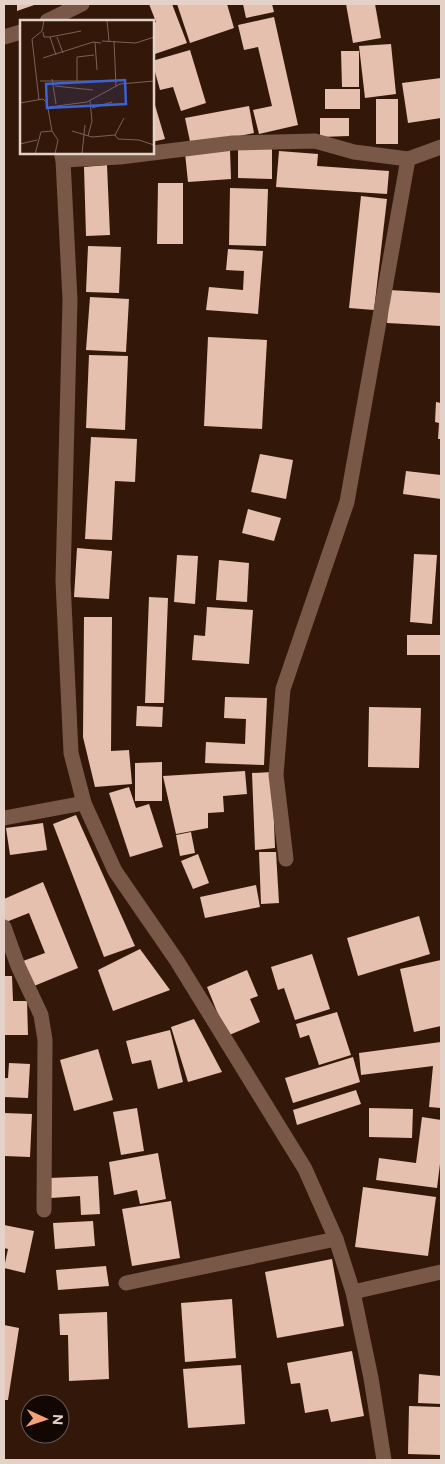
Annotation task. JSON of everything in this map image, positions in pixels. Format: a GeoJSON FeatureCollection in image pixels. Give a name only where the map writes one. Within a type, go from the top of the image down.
{"type":"FeatureCollection","features":[{"type":"Feature","properties":{"kind":"street"},"geometry":{"type":"LineString","coordinates":[[49,20],[82,4]]}},
{"type":"Feature","properties":{"kind":"street"},"geometry":{"type":"LineString","coordinates":[[4,36],[20,32]]}},
{"type":"Feature","properties":{"kind":"street"},"geometry":{"type":"LineString","coordinates":[[154,152],[233,143],[315,141],[354,152],[408,159],[441,147]]}},
{"type":"Feature","properties":{"kind":"street"},"geometry":{"type":"LineString","coordinates":[[137,154],[120,156],[62,156],[70,300],[63,580],[71,753],[84,803],[115,871],[177,961],[305,1169],[336,1239],[353,1292],[371,1378],[384,1460]]}},
{"type":"Feature","properties":{"kind":"street"},"geometry":{"type":"LineString","coordinates":[[286,858],[276,775],[283,689],[347,502],[408,159]]}},
{"type":"Feature","properties":{"kind":"street"},"geometry":{"type":"LineString","coordinates":[[4,818],[84,803]]}},
{"type":"Feature","properties":{"kind":"street"},"geometry":{"type":"LineString","coordinates":[[4,927],[18,966],[41,1016],[45,1040],[44,1210]]}},
{"type":"Feature","properties":{"kind":"street"},"geometry":{"type":"LineString","coordinates":[[126,1283],[336,1239]]}},
{"type":"Feature","properties":{"kind":"street"},"geometry":{"type":"LineString","coordinates":[[353,1292],[441,1272]]}},
{"type":"Feature","properties":{"kind":"building"},"geometry":{"type":"Polygon","coordinates":[[[17,4],[37,4],[17,11],[17,4]]]}},
{"type":"Feature","properties":{"kind":"building"},"geometry":{"type":"Polygon","coordinates":[[[149,4],[172,4],[187,43],[154,54],[154,23],[156,22],[149,4]]]}},
{"type":"Feature","properties":{"kind":"building"},"geometry":{"type":"Polygon","coordinates":[[[177,4],[227,4],[234,28],[190,43],[177,4]]]}},
{"type":"Feature","properties":{"kind":"building"},"geometry":{"type":"Polygon","coordinates":[[[243,4],[272,4],[274,12],[246,18],[243,4]]]}},
{"type":"Feature","properties":{"kind":"building"},"geometry":{"type":"Polygon","coordinates":[[[346,4],[375,4],[381,38],[353,43],[346,4]]]}},
{"type":"Feature","properties":{"kind":"building"},"geometry":{"type":"Polygon","coordinates":[[[274,17],[298,125],[259,134],[253,110],[272,106],[258,47],[244,50],[238,25],[274,17]]]}},
{"type":"Feature","properties":{"kind":"building"},"geometry":{"type":"Polygon","coordinates":[[[391,44],[396,94],[365,98],[359,46],[391,44]]]}},
{"type":"Feature","properties":{"kind":"building"},"geometry":{"type":"Polygon","coordinates":[[[190,50],[206,103],[181,111],[173,87],[160,90],[154,68],[154,60],[190,50]]]}},
{"type":"Feature","properties":{"kind":"building"},"geometry":{"type":"Polygon","coordinates":[[[341,51],[359,51],[359,87],[342,87],[341,51]]]}},
{"type":"Feature","properties":{"kind":"building"},"geometry":{"type":"Polygon","coordinates":[[[441,78],[441,118],[408,123],[402,83],[441,78]]]}},
{"type":"Feature","properties":{"kind":"building"},"geometry":{"type":"Polygon","coordinates":[[[325,89],[360,89],[360,109],[325,109],[325,89]]]}},
{"type":"Feature","properties":{"kind":"building"},"geometry":{"type":"Polygon","coordinates":[[[376,99],[398,99],[398,144],[376,144],[376,99]]]}},
{"type":"Feature","properties":{"kind":"building"},"geometry":{"type":"Polygon","coordinates":[[[154,102],[165,139],[154,142],[154,102]]]}},
{"type":"Feature","properties":{"kind":"building"},"geometry":{"type":"Polygon","coordinates":[[[249,106],[254,133],[191,146],[185,118],[249,106]]]}},
{"type":"Feature","properties":{"kind":"building"},"geometry":{"type":"Polygon","coordinates":[[[320,118],[349,118],[349,136],[320,137],[320,118]]]}},
{"type":"Feature","properties":{"kind":"building"},"geometry":{"type":"Polygon","coordinates":[[[238,148],[272,148],[272,179],[238,178],[238,148]]]}},
{"type":"Feature","properties":{"kind":"building"},"geometry":{"type":"Polygon","coordinates":[[[230,150],[231,179],[188,182],[185,153],[230,150]]]}},
{"type":"Feature","properties":{"kind":"building"},"geometry":{"type":"Polygon","coordinates":[[[279,151],[318,154],[317,166],[389,171],[387,194],[276,187],[279,151]]]}},
{"type":"Feature","properties":{"kind":"building"},"geometry":{"type":"Polygon","coordinates":[[[107,165],[110,235],[86,236],[84,167],[107,165]]]}},
{"type":"Feature","properties":{"kind":"building"},"geometry":{"type":"Polygon","coordinates":[[[158,183],[183,183],[183,244],[157,244],[158,183]]]}},
{"type":"Feature","properties":{"kind":"building"},"geometry":{"type":"Polygon","coordinates":[[[230,188],[268,189],[266,246],[229,245],[230,188]]]}},
{"type":"Feature","properties":{"kind":"building"},"geometry":{"type":"Polygon","coordinates":[[[361,196],[387,199],[374,310],[349,308],[361,196]]]}},
{"type":"Feature","properties":{"kind":"building"},"geometry":{"type":"Polygon","coordinates":[[[88,246],[121,247],[119,293],[86,292],[88,246]]]}},
{"type":"Feature","properties":{"kind":"building"},"geometry":{"type":"Polygon","coordinates":[[[228,249],[263,251],[258,314],[206,310],[209,287],[243,290],[244,271],[226,270],[228,249]]]}},
{"type":"Feature","properties":{"kind":"building"},"geometry":{"type":"Polygon","coordinates":[[[389,290],[441,293],[441,326],[387,323],[389,290]]]}},
{"type":"Feature","properties":{"kind":"building"},"geometry":{"type":"Polygon","coordinates":[[[90,297],[129,299],[126,352],[86,350],[90,297]]]}},
{"type":"Feature","properties":{"kind":"building"},"geometry":{"type":"Polygon","coordinates":[[[208,337],[267,340],[262,429],[204,426],[208,337]]]}},
{"type":"Feature","properties":{"kind":"building"},"geometry":{"type":"Polygon","coordinates":[[[89,355],[128,356],[125,430],[86,428],[89,355]]]}},
{"type":"Feature","properties":{"kind":"building"},"geometry":{"type":"Polygon","coordinates":[[[436,402],[441,403],[441,439],[438,439],[439,423],[435,422],[436,402]]]}},
{"type":"Feature","properties":{"kind":"building"},"geometry":{"type":"Polygon","coordinates":[[[91,437],[137,439],[135,482],[115,481],[112,540],[85,539],[91,437]]]}},
{"type":"Feature","properties":{"kind":"building"},"geometry":{"type":"Polygon","coordinates":[[[260,454],[293,460],[286,499],[251,492],[260,454]]]}},
{"type":"Feature","properties":{"kind":"building"},"geometry":{"type":"Polygon","coordinates":[[[406,471],[441,475],[441,499],[403,494],[406,471]]]}},
{"type":"Feature","properties":{"kind":"building"},"geometry":{"type":"Polygon","coordinates":[[[248,509],[281,518],[274,541],[242,533],[248,509]]]}},
{"type":"Feature","properties":{"kind":"building"},"geometry":{"type":"Polygon","coordinates":[[[77,548],[112,551],[109,599],[74,597],[77,548]]]}},
{"type":"Feature","properties":{"kind":"building"},"geometry":{"type":"Polygon","coordinates":[[[414,554],[437,555],[432,624],[410,622],[414,554]]]}},
{"type":"Feature","properties":{"kind":"building"},"geometry":{"type":"Polygon","coordinates":[[[177,555],[198,556],[195,604],[174,602],[177,555]]]}},
{"type":"Feature","properties":{"kind":"building"},"geometry":{"type":"Polygon","coordinates":[[[219,560],[249,563],[247,602],[216,600],[219,560]]]}},
{"type":"Feature","properties":{"kind":"building"},"geometry":{"type":"Polygon","coordinates":[[[149,597],[168,598],[164,703],[145,703],[149,597]]]}},
{"type":"Feature","properties":{"kind":"building"},"geometry":{"type":"Polygon","coordinates":[[[207,607],[253,610],[249,664],[192,660],[194,635],[205,636],[207,607]]]}},
{"type":"Feature","properties":{"kind":"building"},"geometry":{"type":"Polygon","coordinates":[[[84,617],[112,617],[111,751],[129,750],[132,784],[95,787],[83,737],[84,617]]]}},
{"type":"Feature","properties":{"kind":"building"},"geometry":{"type":"Polygon","coordinates":[[[407,635],[441,635],[441,655],[407,655],[407,635]]]}},
{"type":"Feature","properties":{"kind":"building"},"geometry":{"type":"Polygon","coordinates":[[[225,697],[267,698],[264,765],[205,763],[206,742],[245,744],[246,719],[224,718],[225,697]]]}},
{"type":"Feature","properties":{"kind":"building"},"geometry":{"type":"Polygon","coordinates":[[[137,706],[163,707],[162,727],[136,726],[137,706]]]}},
{"type":"Feature","properties":{"kind":"building"},"geometry":{"type":"Polygon","coordinates":[[[369,707],[421,708],[419,768],[368,767],[369,707]]]}},
{"type":"Feature","properties":{"kind":"building"},"geometry":{"type":"Polygon","coordinates":[[[162,762],[162,801],[135,801],[135,763],[162,762]]]}},
{"type":"Feature","properties":{"kind":"building"},"geometry":{"type":"Polygon","coordinates":[[[245,771],[247,794],[223,796],[224,812],[208,813],[208,828],[176,834],[163,776],[245,771]]]}},
{"type":"Feature","properties":{"kind":"building"},"geometry":{"type":"Polygon","coordinates":[[[272,772],[275,848],[255,850],[252,773],[272,772]]]}},
{"type":"Feature","properties":{"kind":"building"},"geometry":{"type":"Polygon","coordinates":[[[129,787],[136,808],[149,804],[163,847],[130,857],[109,793],[129,787]]]}},
{"type":"Feature","properties":{"kind":"building"},"geometry":{"type":"Polygon","coordinates":[[[76,815],[135,946],[104,957],[53,824],[76,815]]]}},
{"type":"Feature","properties":{"kind":"building"},"geometry":{"type":"Polygon","coordinates":[[[43,823],[47,850],[10,855],[6,828],[43,823]]]}},
{"type":"Feature","properties":{"kind":"building"},"geometry":{"type":"Polygon","coordinates":[[[191,832],[195,853],[180,856],[176,835],[191,832]]]}},
{"type":"Feature","properties":{"kind":"building"},"geometry":{"type":"Polygon","coordinates":[[[259,852],[276,852],[279,903],[261,904],[259,852]]]}},
{"type":"Feature","properties":{"kind":"building"},"geometry":{"type":"Polygon","coordinates":[[[198,854],[209,883],[193,889],[181,861],[198,854]]]}},
{"type":"Feature","properties":{"kind":"building"},"geometry":{"type":"Polygon","coordinates":[[[43,882],[78,968],[34,986],[23,961],[45,953],[29,913],[6,922],[4,899],[43,882]]]}},
{"type":"Feature","properties":{"kind":"building"},"geometry":{"type":"Polygon","coordinates":[[[256,885],[260,907],[205,918],[200,897],[256,885]]]}},
{"type":"Feature","properties":{"kind":"building"},"geometry":{"type":"Polygon","coordinates":[[[419,916],[430,954],[358,976],[347,938],[419,916]]]}},
{"type":"Feature","properties":{"kind":"building"},"geometry":{"type":"Polygon","coordinates":[[[140,949],[170,990],[113,1011],[98,970],[140,949]]]}},
{"type":"Feature","properties":{"kind":"building"},"geometry":{"type":"Polygon","coordinates":[[[312,954],[330,1009],[295,1020],[284,988],[278,990],[271,967],[312,954]]]}},
{"type":"Feature","properties":{"kind":"building"},"geometry":{"type":"Polygon","coordinates":[[[441,960],[441,1026],[414,1032],[400,969],[441,960]]]}},
{"type":"Feature","properties":{"kind":"building"},"geometry":{"type":"Polygon","coordinates":[[[247,970],[258,996],[250,999],[260,1022],[227,1036],[207,987],[247,970]]]}},
{"type":"Feature","properties":{"kind":"building"},"geometry":{"type":"Polygon","coordinates":[[[4,976],[12,976],[13,1001],[27,1001],[28,1035],[4,1035],[4,976]]]}},
{"type":"Feature","properties":{"kind":"building"},"geometry":{"type":"Polygon","coordinates":[[[337,1012],[351,1055],[319,1065],[309,1035],[300,1038],[296,1024],[337,1012]]]}},
{"type":"Feature","properties":{"kind":"building"},"geometry":{"type":"Polygon","coordinates":[[[194,1019],[222,1072],[188,1082],[171,1027],[194,1019]]]}},
{"type":"Feature","properties":{"kind":"building"},"geometry":{"type":"Polygon","coordinates":[[[170,1030],[183,1082],[158,1089],[151,1060],[132,1064],[126,1041],[170,1030]]]}},
{"type":"Feature","properties":{"kind":"building"},"geometry":{"type":"Polygon","coordinates":[[[441,1042],[441,1108],[429,1107],[433,1066],[361,1075],[359,1053],[441,1042]]]}},
{"type":"Feature","properties":{"kind":"building"},"geometry":{"type":"Polygon","coordinates":[[[98,1049],[113,1100],[74,1111],[60,1060],[98,1049]]]}},
{"type":"Feature","properties":{"kind":"building"},"geometry":{"type":"Polygon","coordinates":[[[353,1057],[360,1082],[293,1103],[285,1078],[353,1057]]]}},
{"type":"Feature","properties":{"kind":"building"},"geometry":{"type":"Polygon","coordinates":[[[9,1063],[30,1064],[28,1098],[4,1097],[4,1078],[8,1078],[9,1063]]]}},
{"type":"Feature","properties":{"kind":"building"},"geometry":{"type":"Polygon","coordinates":[[[356,1090],[361,1104],[297,1125],[293,1110],[356,1090]]]}},
{"type":"Feature","properties":{"kind":"building"},"geometry":{"type":"Polygon","coordinates":[[[137,1108],[144,1151],[121,1155],[113,1112],[137,1108]]]}},
{"type":"Feature","properties":{"kind":"building"},"geometry":{"type":"Polygon","coordinates":[[[369,1108],[413,1109],[412,1138],[369,1137],[369,1108]]]}},
{"type":"Feature","properties":{"kind":"building"},"geometry":{"type":"Polygon","coordinates":[[[4,1113],[32,1114],[30,1157],[4,1156],[4,1113]]]}},
{"type":"Feature","properties":{"kind":"building"},"geometry":{"type":"Polygon","coordinates":[[[422,1117],[441,1120],[441,1156],[437,1188],[376,1180],[379,1158],[416,1163],[422,1117]]]}},
{"type":"Feature","properties":{"kind":"building"},"geometry":{"type":"Polygon","coordinates":[[[158,1153],[166,1199],[140,1204],[137,1190],[114,1195],[109,1162],[158,1153]]]}},
{"type":"Feature","properties":{"kind":"building"},"geometry":{"type":"Polygon","coordinates":[[[98,1176],[100,1214],[81,1215],[80,1196],[51,1198],[50,1178],[98,1176]]]}},
{"type":"Feature","properties":{"kind":"building"},"geometry":{"type":"Polygon","coordinates":[[[363,1187],[436,1197],[428,1256],[355,1247],[363,1187]]]}},
{"type":"Feature","properties":{"kind":"building"},"geometry":{"type":"Polygon","coordinates":[[[171,1201],[180,1258],[132,1266],[122,1209],[171,1201]]]}},
{"type":"Feature","properties":{"kind":"building"},"geometry":{"type":"Polygon","coordinates":[[[93,1221],[95,1246],[55,1249],[53,1223],[93,1221]]]}},
{"type":"Feature","properties":{"kind":"building"},"geometry":{"type":"Polygon","coordinates":[[[4,1225],[34,1231],[25,1273],[4,1268],[8,1249],[4,1248],[4,1225]]]}},
{"type":"Feature","properties":{"kind":"building"},"geometry":{"type":"Polygon","coordinates":[[[332,1259],[344,1326],[277,1338],[265,1272],[332,1259]]]}},
{"type":"Feature","properties":{"kind":"building"},"geometry":{"type":"Polygon","coordinates":[[[106,1266],[109,1286],[58,1290],[56,1270],[106,1266]]]}},
{"type":"Feature","properties":{"kind":"building"},"geometry":{"type":"Polygon","coordinates":[[[232,1299],[236,1358],[185,1362],[181,1303],[232,1299]]]}},
{"type":"Feature","properties":{"kind":"building"},"geometry":{"type":"Polygon","coordinates":[[[107,1312],[109,1379],[69,1381],[68,1335],[60,1335],[59,1314],[107,1312]]]}},
{"type":"Feature","properties":{"kind":"building"},"geometry":{"type":"Polygon","coordinates":[[[4,1325],[19,1328],[8,1400],[4,1400],[4,1325]]]}},
{"type":"Feature","properties":{"kind":"building"},"geometry":{"type":"Polygon","coordinates":[[[352,1351],[364,1416],[331,1422],[328,1409],[305,1413],[300,1383],[291,1384],[287,1363],[352,1351]]]}},
{"type":"Feature","properties":{"kind":"building"},"geometry":{"type":"Polygon","coordinates":[[[241,1365],[245,1424],[188,1428],[183,1369],[241,1365]]]}},
{"type":"Feature","properties":{"kind":"building"},"geometry":{"type":"Polygon","coordinates":[[[419,1374],[441,1376],[441,1404],[418,1403],[419,1374]]]}},
{"type":"Feature","properties":{"kind":"building"},"geometry":{"type":"Polygon","coordinates":[[[409,1406],[441,1407],[441,1455],[408,1454],[409,1406]]]}}]}
